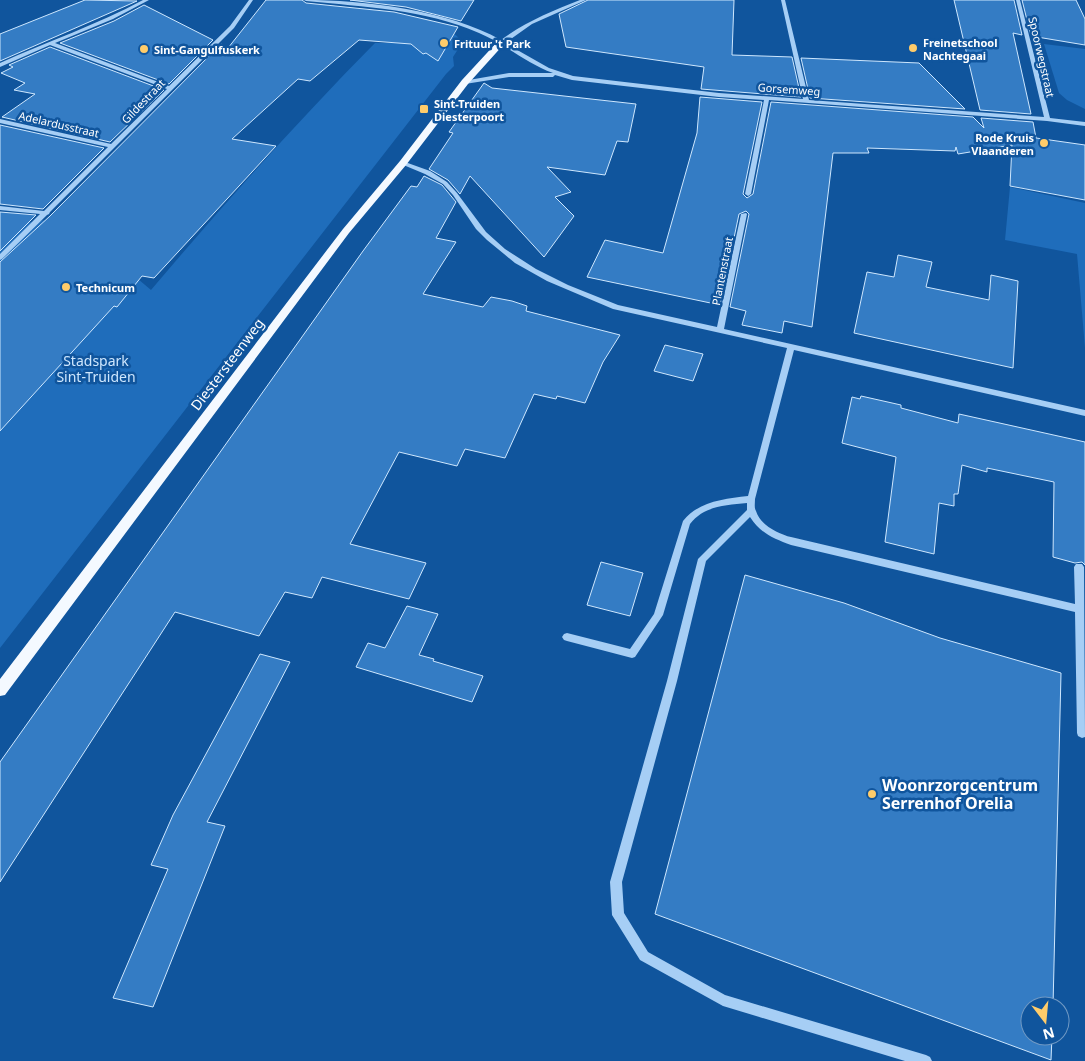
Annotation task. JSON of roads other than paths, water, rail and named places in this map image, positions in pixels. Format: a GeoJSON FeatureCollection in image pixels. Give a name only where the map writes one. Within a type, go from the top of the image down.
{"type":"FeatureCollection","features":[{"type":"Feature","properties":{"kind":"main road","name":"Diestersteenweg"},"geometry":{"type":"LineString","coordinates":[[0,690],[346,231],[403,163],[465,82],[501,43]]}},
{"type":"Feature","properties":{"kind":"street"},"geometry":{"type":"LineString","coordinates":[[0,65],[49,43],[106,21],[147,0]]}},
{"type":"Feature","properties":{"kind":"street","name":"Gildestraat"},"geometry":{"type":"LineString","coordinates":[[0,258],[232,27],[251,0]]}},
{"type":"Feature","properties":{"kind":"street"},"geometry":{"type":"LineString","coordinates":[[306,0],[383,8],[431,16],[481,32],[501,43],[520,28],[569,2],[584,0]]}},
{"type":"Feature","properties":{"kind":"street"},"geometry":{"type":"LineString","coordinates":[[783,0],[806,100]]}},
{"type":"Feature","properties":{"kind":"street","name":"Spoorwegstraat"},"geometry":{"type":"LineString","coordinates":[[1018,0],[1047,119]]}},
{"type":"Feature","properties":{"kind":"street"},"geometry":{"type":"LineString","coordinates":[[49,43],[169,88]]}},
{"type":"Feature","properties":{"kind":"street","name":"Gorsemweg"},"geometry":{"type":"LineString","coordinates":[[501,43],[524,58],[558,75],[593,81],[652,88],[1047,119],[1085,124]]}},
{"type":"Feature","properties":{"kind":"street"},"geometry":{"type":"LineString","coordinates":[[465,82],[509,75],[558,75]]}},
{"type":"Feature","properties":{"kind":"street"},"geometry":{"type":"LineString","coordinates":[[748,194],[767,98]]}},
{"type":"Feature","properties":{"kind":"street","name":"Adelardusstraat"},"geometry":{"type":"LineString","coordinates":[[0,121],[113,146]]}},
{"type":"Feature","properties":{"kind":"street"},"geometry":{"type":"LineString","coordinates":[[403,163],[432,174],[449,187],[487,238],[511,257],[566,288],[616,307],[1085,413]]}},
{"type":"Feature","properties":{"kind":"street"},"geometry":{"type":"LineString","coordinates":[[0,208],[46,213]]}},
{"type":"Feature","properties":{"kind":"street","name":"Plantenstraat"},"geometry":{"type":"LineString","coordinates":[[720,331],[744,214]]}},
{"type":"Feature","properties":{"kind":"street"},"geometry":{"type":"LineString","coordinates":[[791,347],[751,499],[751,511],[761,526],[779,537],[791,541],[1080,609]]}},
{"type":"Feature","properties":{"kind":"street"},"geometry":{"type":"LineString","coordinates":[[567,637],[632,654],[658,615],[686,523],[691,514],[714,505],[751,499]]}},
{"type":"Feature","properties":{"kind":"street"},"geometry":{"type":"LineString","coordinates":[[751,511],[702,559],[672,681],[616,882],[618,914],[644,956],[723,1000],[926,1061]]}},
{"type":"Feature","properties":{"kind":"street"},"geometry":{"type":"LineString","coordinates":[[1079,567],[1082,733]]}},
{"type":"Feature","properties":{"kind":"place","name":"Frituur 't Park"},"geometry":{"type":"Point","coordinates":[444,43]}},
{"type":"Feature","properties":{"kind":"place","name":"Freinetschool Nachtegaai"},"geometry":{"type":"Point","coordinates":[913,48]}},
{"type":"Feature","properties":{"kind":"place","name":"Sint-Gangulfuskerk"},"geometry":{"type":"Point","coordinates":[144,49]}},
{"type":"Feature","properties":{"kind":"place","name":"Sint-Truiden Diesterpoort"},"geometry":{"type":"Point","coordinates":[424,109]}},
{"type":"Feature","properties":{"kind":"place","name":"Rode Kruis Vlaanderen"},"geometry":{"type":"Point","coordinates":[1044,143]}},
{"type":"Feature","properties":{"kind":"place","name":"Technicum"},"geometry":{"type":"Point","coordinates":[66,287]}},
{"type":"Feature","properties":{"kind":"place","name":"Woonrzorgcentrum Serrenhof Orelia"},"geometry":{"type":"Point","coordinates":[872,794]}},
{"type":"Feature","properties":{"kind":"park label","name":"Stadspark Sint-Truiden"},"geometry":{"type":"Point","coordinates":[96,368]}}]}
